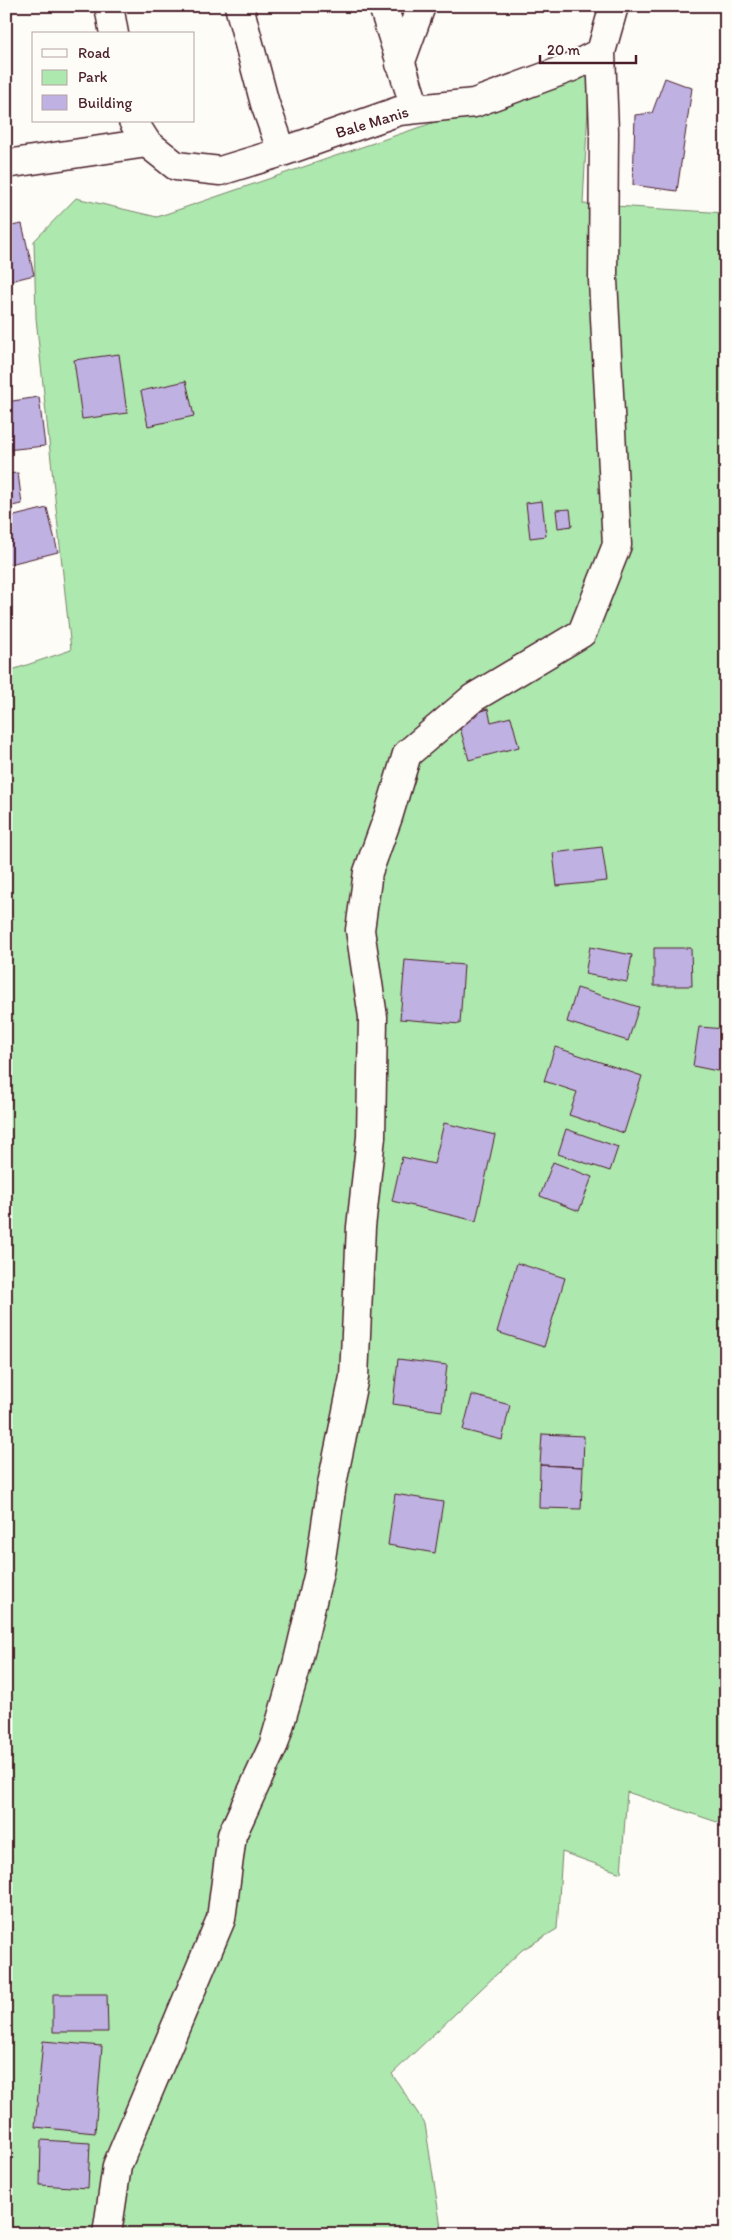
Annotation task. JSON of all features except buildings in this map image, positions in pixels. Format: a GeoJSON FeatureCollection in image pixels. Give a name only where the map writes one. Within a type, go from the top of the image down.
{"type":"FeatureCollection","features":[{"type":"Feature","properties":{"kind":"street"},"geometry":{"type":"LineString","coordinates":[[109,6],[114,32]]}},
{"type":"Feature","properties":{"kind":"street"},"geometry":{"type":"LineString","coordinates":[[239,6],[265,104],[282,152]]}},
{"type":"Feature","properties":{"kind":"street"},"geometry":{"type":"LineString","coordinates":[[382,6],[415,108]]}},
{"type":"Feature","properties":{"kind":"street"},"geometry":{"type":"LineString","coordinates":[[400,64],[422,6]]}},
{"type":"Feature","properties":{"kind":"street"},"geometry":{"type":"LineString","coordinates":[[107,2234],[117,2166],[221,1918],[232,1835],[274,1744],[297,1665],[319,1572],[332,1484],[354,1377],[361,1228],[371,1137],[373,1017],[360,930],[368,872],[388,817],[407,754],[473,698],[582,632],[617,545],[603,280],[604,131],[600,52],[614,6]]}},
{"type":"Feature","properties":{"kind":"street","name":"Bale Manis"},"geometry":{"type":"LineString","coordinates":[[140,132],[176,166],[220,171],[282,152],[399,110],[474,103],[572,67],[600,52]]}},
{"type":"Feature","properties":{"kind":"street"},"geometry":{"type":"LineString","coordinates":[[6,164],[140,132]]}},
{"type":"Feature","properties":{"kind":"green space"},"geometry":{"type":"Polygon","coordinates":[[[590,69],[583,204],[726,213],[726,1825],[627,1792],[621,1873],[562,1852],[557,1929],[522,1950],[392,2074],[425,2124],[442,2234],[6,2234],[6,672],[71,650],[36,318],[34,241],[76,198],[157,217],[590,69]]]}}]}
